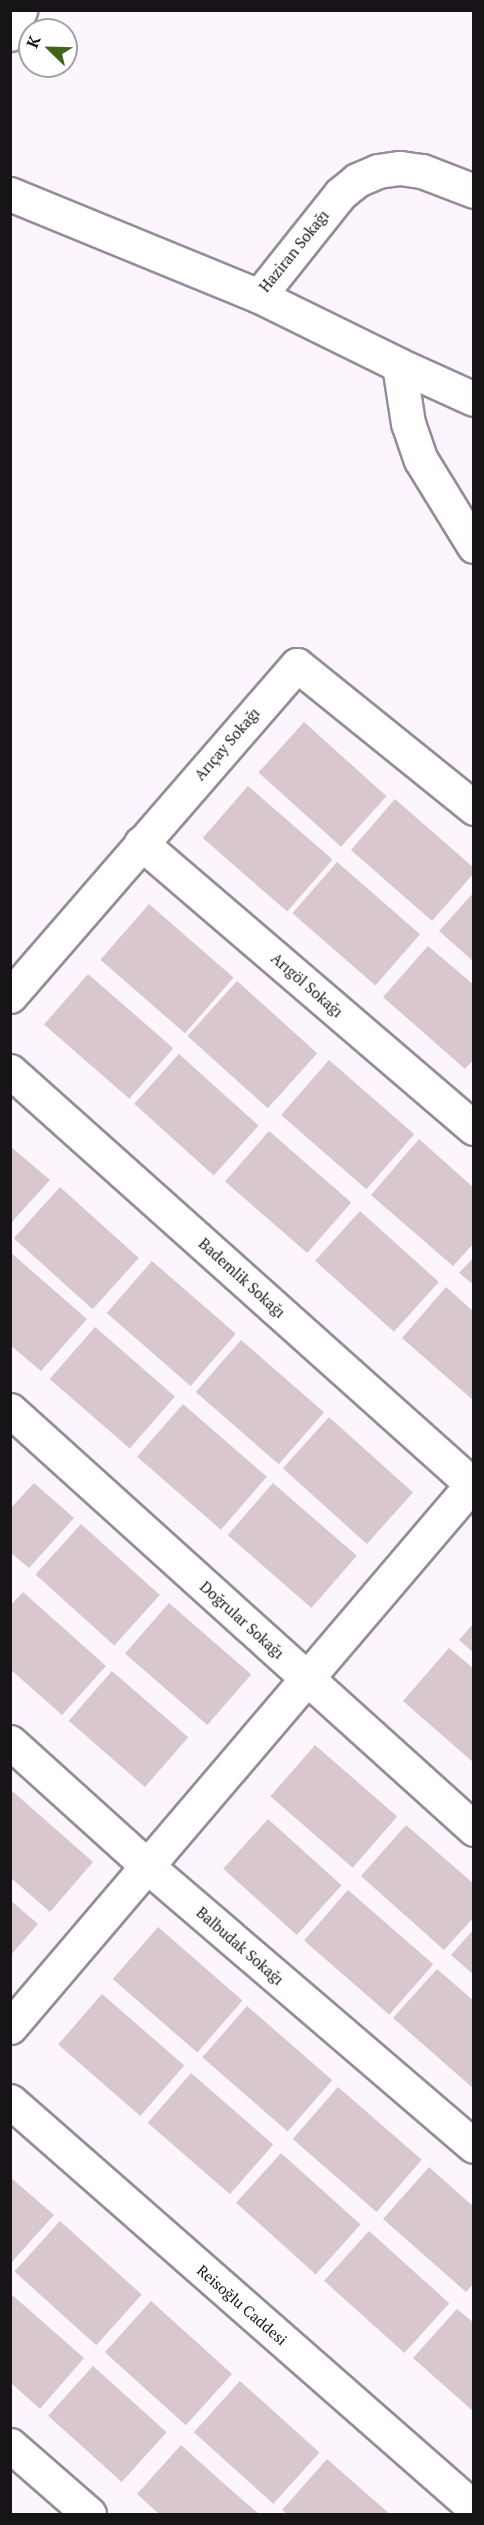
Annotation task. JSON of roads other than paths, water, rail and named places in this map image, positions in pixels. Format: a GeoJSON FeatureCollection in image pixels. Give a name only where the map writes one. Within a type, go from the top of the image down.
{"type":"FeatureCollection","features":[{"type":"Feature","properties":{"kind":"street"},"geometry":{"type":"LineString","coordinates":[[10,34],[20,10]]}},
{"type":"Feature","properties":{"kind":"street","name":"Haziran Sokağı"},"geometry":{"type":"LineString","coordinates":[[10,194],[259,296],[340,194],[357,180],[378,171],[400,168],[422,171],[474,190]]}},
{"type":"Feature","properties":{"kind":"street"},"geometry":{"type":"LineString","coordinates":[[259,296],[474,399]]}},
{"type":"Feature","properties":{"kind":"street"},"geometry":{"type":"LineString","coordinates":[[399,365],[408,423],[421,460],[474,546]]}},
{"type":"Feature","properties":{"kind":"street","name":"Arıçay Sokağı"},"geometry":{"type":"LineString","coordinates":[[16,981],[297,665],[474,808]]}},
{"type":"Feature","properties":{"kind":"street","name":"Arıgöl Sokağı"},"geometry":{"type":"LineString","coordinates":[[141,843],[474,1128]]}},
{"type":"Feature","properties":{"kind":"street","name":"Bademlik Sokağı"},"geometry":{"type":"LineString","coordinates":[[10,1071],[473,1484]]}},
{"type":"Feature","properties":{"kind":"street","name":"Doğrular Sokağı"},"geometry":{"type":"LineString","coordinates":[[10,1410],[474,1829]]}},
{"type":"Feature","properties":{"kind":"street"},"geometry":{"type":"LineString","coordinates":[[10,2027],[473,1484]]}},
{"type":"Feature","properties":{"kind":"street","name":"Balbudak Sokağı"},"geometry":{"type":"LineString","coordinates":[[10,1742],[147,1866],[474,2146]]}},
{"type":"Feature","properties":{"kind":"street","name":"Reisoğlu Caddesi"},"geometry":{"type":"LineString","coordinates":[[10,2101],[474,2508]]}},
{"type":"Feature","properties":{"kind":"street"},"geometry":{"type":"LineString","coordinates":[[10,2445],[89,2514]]}},
{"type":"Feature","properties":{"kind":"street"},"geometry":{"type":"LineString","coordinates":[[468,2514],[474,2508]]}}]}
